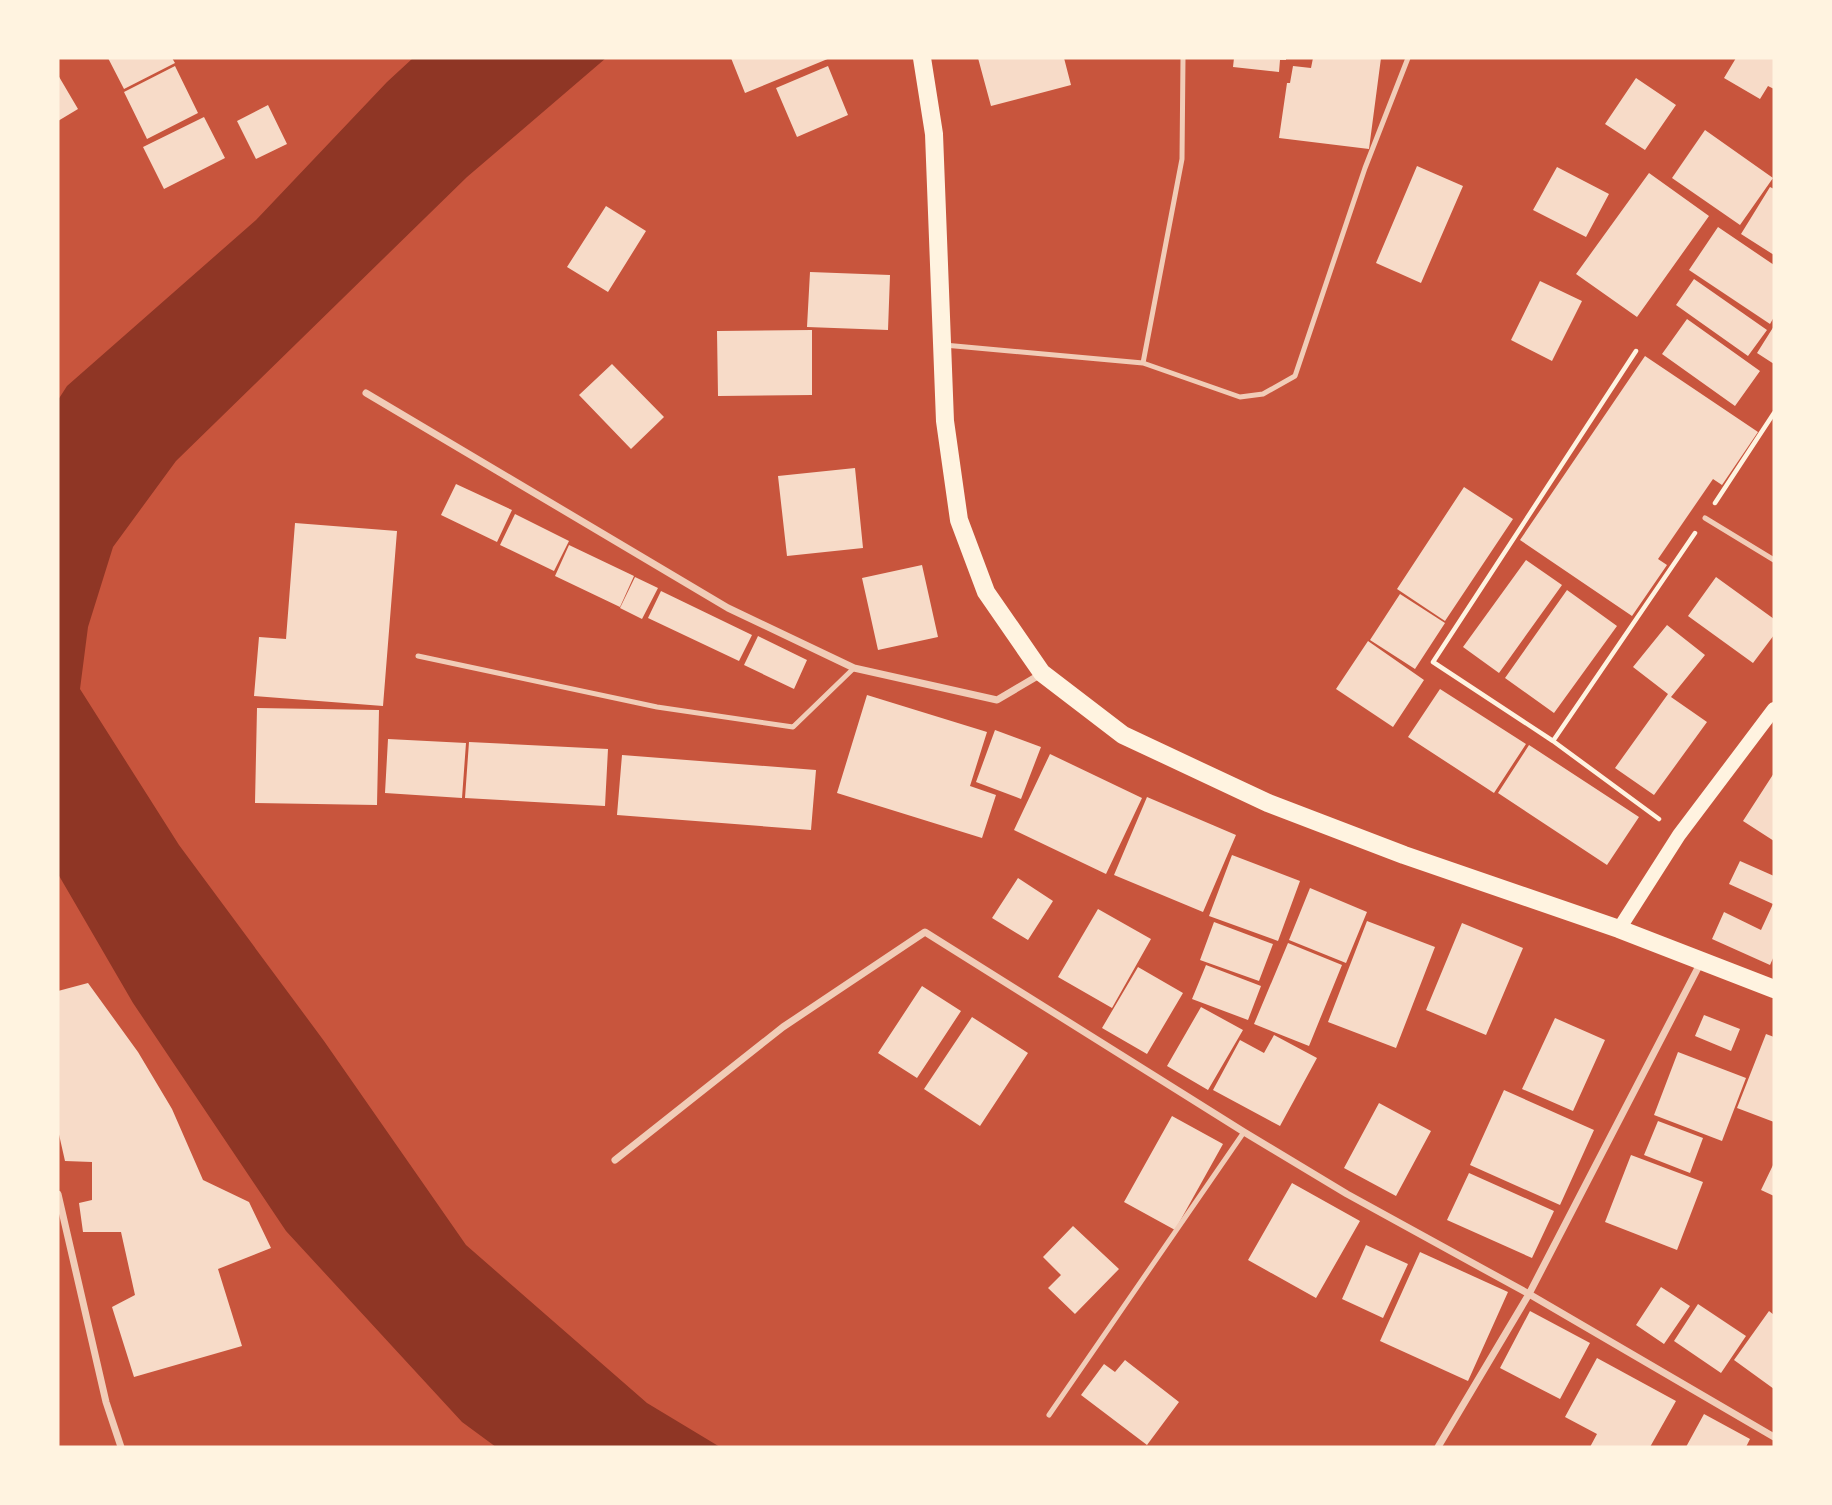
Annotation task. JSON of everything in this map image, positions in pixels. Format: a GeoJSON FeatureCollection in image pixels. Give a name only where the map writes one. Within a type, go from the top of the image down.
{"type":"FeatureCollection","features":[{"type":"Feature","properties":{"kind":"main road"},"geometry":{"type":"LineString","coordinates":[[922,58],[934,134],[945,421],[958,520],[986,592],[1042,673],[1123,735],[1268,803],[1404,855],[1619,929],[1774,989]]}},
{"type":"Feature","properties":{"kind":"main road"},"geometry":{"type":"LineString","coordinates":[[1619,929],[1679,835],[1774,709]]}},
{"type":"Feature","properties":{"kind":"street"},"geometry":{"type":"LineString","coordinates":[[366,393],[728,608],[854,668],[997,700],[1042,673]]}},
{"type":"Feature","properties":{"kind":"street"},"geometry":{"type":"LineString","coordinates":[[615,1160],[783,1027],[925,932],[1347,1194],[1529,1294],[1774,1437]]}},
{"type":"Feature","properties":{"kind":"street"},"geometry":{"type":"LineString","coordinates":[[1438,1447],[1529,1294],[1701,961]]}},
{"type":"Feature","properties":{"kind":"street"},"geometry":{"type":"LineString","coordinates":[[58,1194],[106,1402],[121,1447]]}},
{"type":"Feature","properties":{"kind":"lane"},"geometry":{"type":"LineString","coordinates":[[1143,363],[1182,159],[1183,58]]}},
{"type":"Feature","properties":{"kind":"lane"},"geometry":{"type":"LineString","coordinates":[[942,344],[1143,363],[1240,397],[1263,394],[1294,376],[1365,168],[1408,58]]}},
{"type":"Feature","properties":{"kind":"lane"},"geometry":{"type":"LineString","coordinates":[[1705,518],[1774,560]]}},
{"type":"Feature","properties":{"kind":"lane"},"geometry":{"type":"LineString","coordinates":[[418,656],[657,708],[793,727],[854,668]]}},
{"type":"Feature","properties":{"kind":"lane"},"geometry":{"type":"LineString","coordinates":[[1049,1415],[1244,1132]]}},
{"type":"Feature","properties":{"kind":"path"},"geometry":{"type":"LineString","coordinates":[[1636,351],[1433,662],[1553,741],[1679,835]]}},
{"type":"Feature","properties":{"kind":"path"},"geometry":{"type":"LineString","coordinates":[[1553,741],[1774,413]]}},
{"type":"Feature","properties":{"kind":"shaded area"},"geometry":{"type":"Polygon","coordinates":[[[413,58],[606,58],[467,177],[176,461],[113,547],[88,627],[80,689],[179,845],[324,1041],[466,1245],[647,1403],[720,1447],[496,1447],[462,1422],[286,1231],[133,1003],[58,874],[58,400],[67,386],[256,220],[413,58]]]}},
{"type":"Feature","properties":{"kind":"building"},"geometry":{"type":"Polygon","coordinates":[[[108,58],[172,58],[175,63],[124,89],[108,58]]]}},
{"type":"Feature","properties":{"kind":"building"},"geometry":{"type":"Polygon","coordinates":[[[731,58],[830,58],[745,93],[731,58]]]}},
{"type":"Feature","properties":{"kind":"building"},"geometry":{"type":"Polygon","coordinates":[[[978,58],[1064,58],[1071,85],[991,106],[978,58]]]}},
{"type":"Feature","properties":{"kind":"building"},"geometry":{"type":"Polygon","coordinates":[[[1234,58],[1286,60],[1280,60],[1279,72],[1233,67],[1234,58]]]}},
{"type":"Feature","properties":{"kind":"building"},"geometry":{"type":"Polygon","coordinates":[[[1313,58],[1381,58],[1369,149],[1279,138],[1287,83],[1290,83],[1293,66],[1311,68],[1313,58]]]}},
{"type":"Feature","properties":{"kind":"building"},"geometry":{"type":"Polygon","coordinates":[[[1736,58],[1774,58],[1774,89],[1768,86],[1760,99],[1724,78],[1736,58]]]}},
{"type":"Feature","properties":{"kind":"building"},"geometry":{"type":"Polygon","coordinates":[[[175,66],[198,113],[147,139],[124,92],[175,66]]]}},
{"type":"Feature","properties":{"kind":"building"},"geometry":{"type":"Polygon","coordinates":[[[828,66],[848,115],[797,137],[776,88],[828,66]]]}},
{"type":"Feature","properties":{"kind":"building"},"geometry":{"type":"Polygon","coordinates":[[[58,75],[78,109],[58,121],[58,75]]]}},
{"type":"Feature","properties":{"kind":"building"},"geometry":{"type":"Polygon","coordinates":[[[1636,78],[1676,105],[1645,150],[1605,124],[1636,78]]]}},
{"type":"Feature","properties":{"kind":"building"},"geometry":{"type":"Polygon","coordinates":[[[268,105],[287,144],[256,159],[237,121],[268,105]]]}},
{"type":"Feature","properties":{"kind":"building"},"geometry":{"type":"Polygon","coordinates":[[[204,117],[225,158],[164,189],[143,147],[204,117]]]}},
{"type":"Feature","properties":{"kind":"building"},"geometry":{"type":"Polygon","coordinates":[[[1705,130],[1773,178],[1740,225],[1672,178],[1705,130]]]}},
{"type":"Feature","properties":{"kind":"building"},"geometry":{"type":"Polygon","coordinates":[[[1417,166],[1463,186],[1421,283],[1376,263],[1417,166]]]}},
{"type":"Feature","properties":{"kind":"building"},"geometry":{"type":"Polygon","coordinates":[[[1557,167],[1609,194],[1586,237],[1533,210],[1557,167]]]}},
{"type":"Feature","properties":{"kind":"building"},"geometry":{"type":"Polygon","coordinates":[[[1649,173],[1709,216],[1637,317],[1576,274],[1649,173]]]}},
{"type":"Feature","properties":{"kind":"building"},"geometry":{"type":"Polygon","coordinates":[[[1770,187],[1774,189],[1774,255],[1741,234],[1770,187]]]}},
{"type":"Feature","properties":{"kind":"building"},"geometry":{"type":"Polygon","coordinates":[[[606,206],[646,231],[608,292],[567,267],[606,206]]]}},
{"type":"Feature","properties":{"kind":"building"},"geometry":{"type":"Polygon","coordinates":[[[1718,227],[1774,265],[1774,317],[1770,324],[1689,270],[1718,227]]]}},
{"type":"Feature","properties":{"kind":"building"},"geometry":{"type":"Polygon","coordinates":[[[810,272],[890,275],[888,330],[807,327],[810,272]]]}},
{"type":"Feature","properties":{"kind":"building"},"geometry":{"type":"Polygon","coordinates":[[[1694,279],[1767,330],[1748,356],[1676,305],[1694,279]]]}},
{"type":"Feature","properties":{"kind":"building"},"geometry":{"type":"Polygon","coordinates":[[[1540,281],[1582,301],[1552,361],[1511,340],[1540,281]]]}},
{"type":"Feature","properties":{"kind":"building"},"geometry":{"type":"Polygon","coordinates":[[[1687,319],[1760,371],[1735,406],[1662,354],[1687,319]]]}},
{"type":"Feature","properties":{"kind":"building"},"geometry":{"type":"Polygon","coordinates":[[[1774,326],[1774,364],[1757,353],[1774,326]]]}},
{"type":"Feature","properties":{"kind":"building"},"geometry":{"type":"Polygon","coordinates":[[[812,330],[812,395],[718,396],[717,331],[812,330]]]}},
{"type":"Feature","properties":{"kind":"building"},"geometry":{"type":"Polygon","coordinates":[[[1645,356],[1758,432],[1722,485],[1713,479],[1658,559],[1667,565],[1632,616],[1520,540],[1645,356]]]}},
{"type":"Feature","properties":{"kind":"building"},"geometry":{"type":"Polygon","coordinates":[[[612,364],[664,417],[631,449],[579,395],[612,364]]]}},
{"type":"Feature","properties":{"kind":"building"},"geometry":{"type":"Polygon","coordinates":[[[855,468],[863,548],[787,556],[778,476],[855,468]]]}},
{"type":"Feature","properties":{"kind":"building"},"geometry":{"type":"Polygon","coordinates":[[[456,484],[512,510],[497,542],[441,515],[456,484]]]}},
{"type":"Feature","properties":{"kind":"building"},"geometry":{"type":"Polygon","coordinates":[[[1464,487],[1513,519],[1445,621],[1397,589],[1464,487]]]}},
{"type":"Feature","properties":{"kind":"building"},"geometry":{"type":"Polygon","coordinates":[[[515,514],[569,541],[554,571],[500,545],[515,514]]]}},
{"type":"Feature","properties":{"kind":"building"},"geometry":{"type":"Polygon","coordinates":[[[295,523],[397,531],[383,706],[254,696],[259,637],[286,639],[295,523]]]}},
{"type":"Feature","properties":{"kind":"building"},"geometry":{"type":"Polygon","coordinates":[[[569,545],[634,576],[620,607],[555,576],[569,545]]]}},
{"type":"Feature","properties":{"kind":"building"},"geometry":{"type":"Polygon","coordinates":[[[1526,560],[1562,585],[1499,673],[1463,647],[1526,560]]]}},
{"type":"Feature","properties":{"kind":"building"},"geometry":{"type":"Polygon","coordinates":[[[922,565],[938,637],[878,650],[862,578],[922,565]]]}},
{"type":"Feature","properties":{"kind":"building"},"geometry":{"type":"Polygon","coordinates":[[[635,577],[658,588],[642,619],[620,608],[635,577]]]}},
{"type":"Feature","properties":{"kind":"building"},"geometry":{"type":"Polygon","coordinates":[[[1716,577],[1774,619],[1774,635],[1753,663],[1688,616],[1716,577]]]}},
{"type":"Feature","properties":{"kind":"building"},"geometry":{"type":"Polygon","coordinates":[[[1567,590],[1617,626],[1554,713],[1505,678],[1567,590]]]}},
{"type":"Feature","properties":{"kind":"building"},"geometry":{"type":"Polygon","coordinates":[[[661,591],[752,635],[739,661],[648,618],[661,591]]]}},
{"type":"Feature","properties":{"kind":"building"},"geometry":{"type":"Polygon","coordinates":[[[1400,594],[1445,623],[1415,669],[1370,640],[1400,594]]]}},
{"type":"Feature","properties":{"kind":"building"},"geometry":{"type":"Polygon","coordinates":[[[1667,625],[1705,655],[1671,697],[1707,722],[1654,795],[1615,768],[1668,694],[1633,667],[1667,625]]]}},
{"type":"Feature","properties":{"kind":"building"},"geometry":{"type":"Polygon","coordinates":[[[758,636],[807,660],[794,689],[744,665],[758,636]]]}},
{"type":"Feature","properties":{"kind":"building"},"geometry":{"type":"Polygon","coordinates":[[[1368,641],[1424,680],[1393,727],[1336,689],[1368,641]]]}},
{"type":"Feature","properties":{"kind":"building"},"geometry":{"type":"Polygon","coordinates":[[[1440,689],[1526,744],[1494,793],[1408,737],[1440,689]]]}},
{"type":"Feature","properties":{"kind":"building"},"geometry":{"type":"Polygon","coordinates":[[[867,695],[987,732],[970,786],[996,795],[982,838],[837,793],[867,695]]]}},
{"type":"Feature","properties":{"kind":"building"},"geometry":{"type":"Polygon","coordinates":[[[257,708],[379,710],[377,805],[255,803],[257,708]]]}},
{"type":"Feature","properties":{"kind":"building"},"geometry":{"type":"Polygon","coordinates":[[[995,730],[1041,747],[1021,799],[976,782],[995,730]]]}},
{"type":"Feature","properties":{"kind":"building"},"geometry":{"type":"Polygon","coordinates":[[[388,739],[466,743],[462,798],[385,793],[388,739]]]}},
{"type":"Feature","properties":{"kind":"building"},"geometry":{"type":"Polygon","coordinates":[[[469,742],[608,749],[605,806],[465,798],[469,742]]]}},
{"type":"Feature","properties":{"kind":"building"},"geometry":{"type":"Polygon","coordinates":[[[1529,745],[1639,817],[1607,865],[1498,793],[1529,745]]]}},
{"type":"Feature","properties":{"kind":"building"},"geometry":{"type":"Polygon","coordinates":[[[1050,754],[1142,798],[1106,874],[1014,830],[1050,754]]]}},
{"type":"Feature","properties":{"kind":"building"},"geometry":{"type":"Polygon","coordinates":[[[622,755],[816,770],[811,830],[617,815],[622,755]]]}},
{"type":"Feature","properties":{"kind":"building"},"geometry":{"type":"Polygon","coordinates":[[[1774,773],[1774,841],[1743,821],[1774,773]]]}},
{"type":"Feature","properties":{"kind":"building"},"geometry":{"type":"Polygon","coordinates":[[[1147,797],[1236,835],[1203,912],[1114,875],[1147,797]]]}},
{"type":"Feature","properties":{"kind":"building"},"geometry":{"type":"Polygon","coordinates":[[[1232,855],[1300,881],[1278,941],[1209,916],[1232,855]]]}},
{"type":"Feature","properties":{"kind":"building"},"geometry":{"type":"Polygon","coordinates":[[[1740,861],[1774,876],[1774,956],[1770,965],[1712,939],[1724,912],[1761,930],[1773,904],[1729,884],[1740,861]]]}},
{"type":"Feature","properties":{"kind":"building"},"geometry":{"type":"Polygon","coordinates":[[[1018,878],[1053,901],[1028,940],[992,918],[1018,878]]]}},
{"type":"Feature","properties":{"kind":"building"},"geometry":{"type":"Polygon","coordinates":[[[1310,888],[1367,912],[1346,963],[1289,940],[1310,888]]]}},
{"type":"Feature","properties":{"kind":"building"},"geometry":{"type":"Polygon","coordinates":[[[1098,909],[1151,939],[1112,1008],[1058,977],[1098,909]]]}},
{"type":"Feature","properties":{"kind":"building"},"geometry":{"type":"Polygon","coordinates":[[[1367,921],[1435,947],[1396,1048],[1328,1022],[1367,921]]]}},
{"type":"Feature","properties":{"kind":"building"},"geometry":{"type":"Polygon","coordinates":[[[1214,922],[1273,944],[1259,981],[1200,960],[1214,922]]]}},
{"type":"Feature","properties":{"kind":"building"},"geometry":{"type":"Polygon","coordinates":[[[1462,923],[1523,948],[1486,1035],[1426,1010],[1462,923]]]}},
{"type":"Feature","properties":{"kind":"building"},"geometry":{"type":"Polygon","coordinates":[[[1288,943],[1342,965],[1309,1046],[1254,1024],[1288,943]]]}},
{"type":"Feature","properties":{"kind":"building"},"geometry":{"type":"Polygon","coordinates":[[[1206,965],[1261,986],[1248,1020],[1192,999],[1206,965]]]}},
{"type":"Feature","properties":{"kind":"building"},"geometry":{"type":"Polygon","coordinates":[[[1138,967],[1183,993],[1147,1054],[1102,1028],[1138,967]]]}},
{"type":"Feature","properties":{"kind":"building"},"geometry":{"type":"Polygon","coordinates":[[[88,983],[138,1052],[172,1109],[203,1180],[249,1202],[271,1248],[218,1269],[242,1346],[134,1377],[112,1307],[135,1295],[121,1232],[83,1232],[79,1203],[92,1200],[92,1162],[65,1161],[58,1130],[58,991],[88,983]]]}},
{"type":"Feature","properties":{"kind":"building"},"geometry":{"type":"Polygon","coordinates":[[[922,986],[961,1011],[917,1078],[878,1053],[922,986]]]}},
{"type":"Feature","properties":{"kind":"building"},"geometry":{"type":"Polygon","coordinates":[[[1201,1007],[1243,1030],[1208,1090],[1167,1066],[1201,1007]]]}},
{"type":"Feature","properties":{"kind":"building"},"geometry":{"type":"Polygon","coordinates":[[[1704,1015],[1740,1029],[1731,1051],[1695,1036],[1704,1015]]]}},
{"type":"Feature","properties":{"kind":"building"},"geometry":{"type":"Polygon","coordinates":[[[972,1017],[1028,1053],[980,1126],[924,1089],[972,1017]]]}},
{"type":"Feature","properties":{"kind":"building"},"geometry":{"type":"Polygon","coordinates":[[[1555,1018],[1605,1040],[1573,1111],[1522,1089],[1555,1018]]]}},
{"type":"Feature","properties":{"kind":"building"},"geometry":{"type":"Polygon","coordinates":[[[1766,1034],[1774,1037],[1774,1122],[1737,1108],[1766,1034]]]}},
{"type":"Feature","properties":{"kind":"building"},"geometry":{"type":"Polygon","coordinates":[[[1274,1035],[1317,1058],[1280,1126],[1213,1090],[1240,1040],[1264,1053],[1274,1035]]]}},
{"type":"Feature","properties":{"kind":"building"},"geometry":{"type":"Polygon","coordinates":[[[1678,1052],[1746,1078],[1722,1141],[1654,1115],[1678,1052]]]}},
{"type":"Feature","properties":{"kind":"building"},"geometry":{"type":"Polygon","coordinates":[[[1504,1090],[1594,1130],[1560,1205],[1470,1165],[1504,1090]]]}},
{"type":"Feature","properties":{"kind":"building"},"geometry":{"type":"Polygon","coordinates":[[[1379,1103],[1431,1131],[1396,1196],[1344,1168],[1379,1103]]]}},
{"type":"Feature","properties":{"kind":"building"},"geometry":{"type":"Polygon","coordinates":[[[1172,1116],[1223,1144],[1175,1230],[1124,1202],[1172,1116]]]}},
{"type":"Feature","properties":{"kind":"building"},"geometry":{"type":"Polygon","coordinates":[[[1658,1121],[1703,1138],[1690,1173],[1644,1155],[1658,1121]]]}},
{"type":"Feature","properties":{"kind":"building"},"geometry":{"type":"Polygon","coordinates":[[[1631,1155],[1703,1182],[1677,1250],[1605,1222],[1631,1155]]]}},
{"type":"Feature","properties":{"kind":"building"},"geometry":{"type":"Polygon","coordinates":[[[1774,1163],[1774,1196],[1761,1190],[1774,1163]]]}},
{"type":"Feature","properties":{"kind":"building"},"geometry":{"type":"Polygon","coordinates":[[[1469,1173],[1554,1211],[1532,1258],[1447,1220],[1469,1173]]]}},
{"type":"Feature","properties":{"kind":"building"},"geometry":{"type":"Polygon","coordinates":[[[1292,1183],[1360,1221],[1316,1298],[1248,1260],[1292,1183]]]}},
{"type":"Feature","properties":{"kind":"building"},"geometry":{"type":"Polygon","coordinates":[[[1073,1226],[1119,1269],[1075,1314],[1048,1288],[1061,1275],[1043,1257],[1073,1226]]]}},
{"type":"Feature","properties":{"kind":"building"},"geometry":{"type":"Polygon","coordinates":[[[1366,1245],[1408,1264],[1383,1318],[1342,1299],[1366,1245]]]}},
{"type":"Feature","properties":{"kind":"building"},"geometry":{"type":"Polygon","coordinates":[[[1420,1252],[1508,1292],[1468,1381],[1380,1341],[1420,1252]]]}},
{"type":"Feature","properties":{"kind":"building"},"geometry":{"type":"Polygon","coordinates":[[[1661,1287],[1690,1306],[1664,1344],[1636,1325],[1661,1287]]]}},
{"type":"Feature","properties":{"kind":"building"},"geometry":{"type":"Polygon","coordinates":[[[1698,1304],[1746,1336],[1721,1373],[1674,1341],[1698,1304]]]}},
{"type":"Feature","properties":{"kind":"building"},"geometry":{"type":"Polygon","coordinates":[[[1530,1311],[1590,1343],[1560,1399],[1500,1368],[1530,1311]]]}},
{"type":"Feature","properties":{"kind":"building"},"geometry":{"type":"Polygon","coordinates":[[[1769,1311],[1774,1315],[1774,1389],[1734,1360],[1769,1311]]]}},
{"type":"Feature","properties":{"kind":"building"},"geometry":{"type":"Polygon","coordinates":[[[1597,1358],[1676,1401],[1650,1447],[1590,1447],[1597,1434],[1565,1417],[1597,1358]]]}},
{"type":"Feature","properties":{"kind":"building"},"geometry":{"type":"Polygon","coordinates":[[[1125,1360],[1179,1402],[1147,1445],[1081,1395],[1104,1364],[1115,1372],[1125,1360]]]}},
{"type":"Feature","properties":{"kind":"building"},"geometry":{"type":"Polygon","coordinates":[[[1704,1414],[1750,1439],[1746,1447],[1686,1447],[1704,1414]]]}}]}
